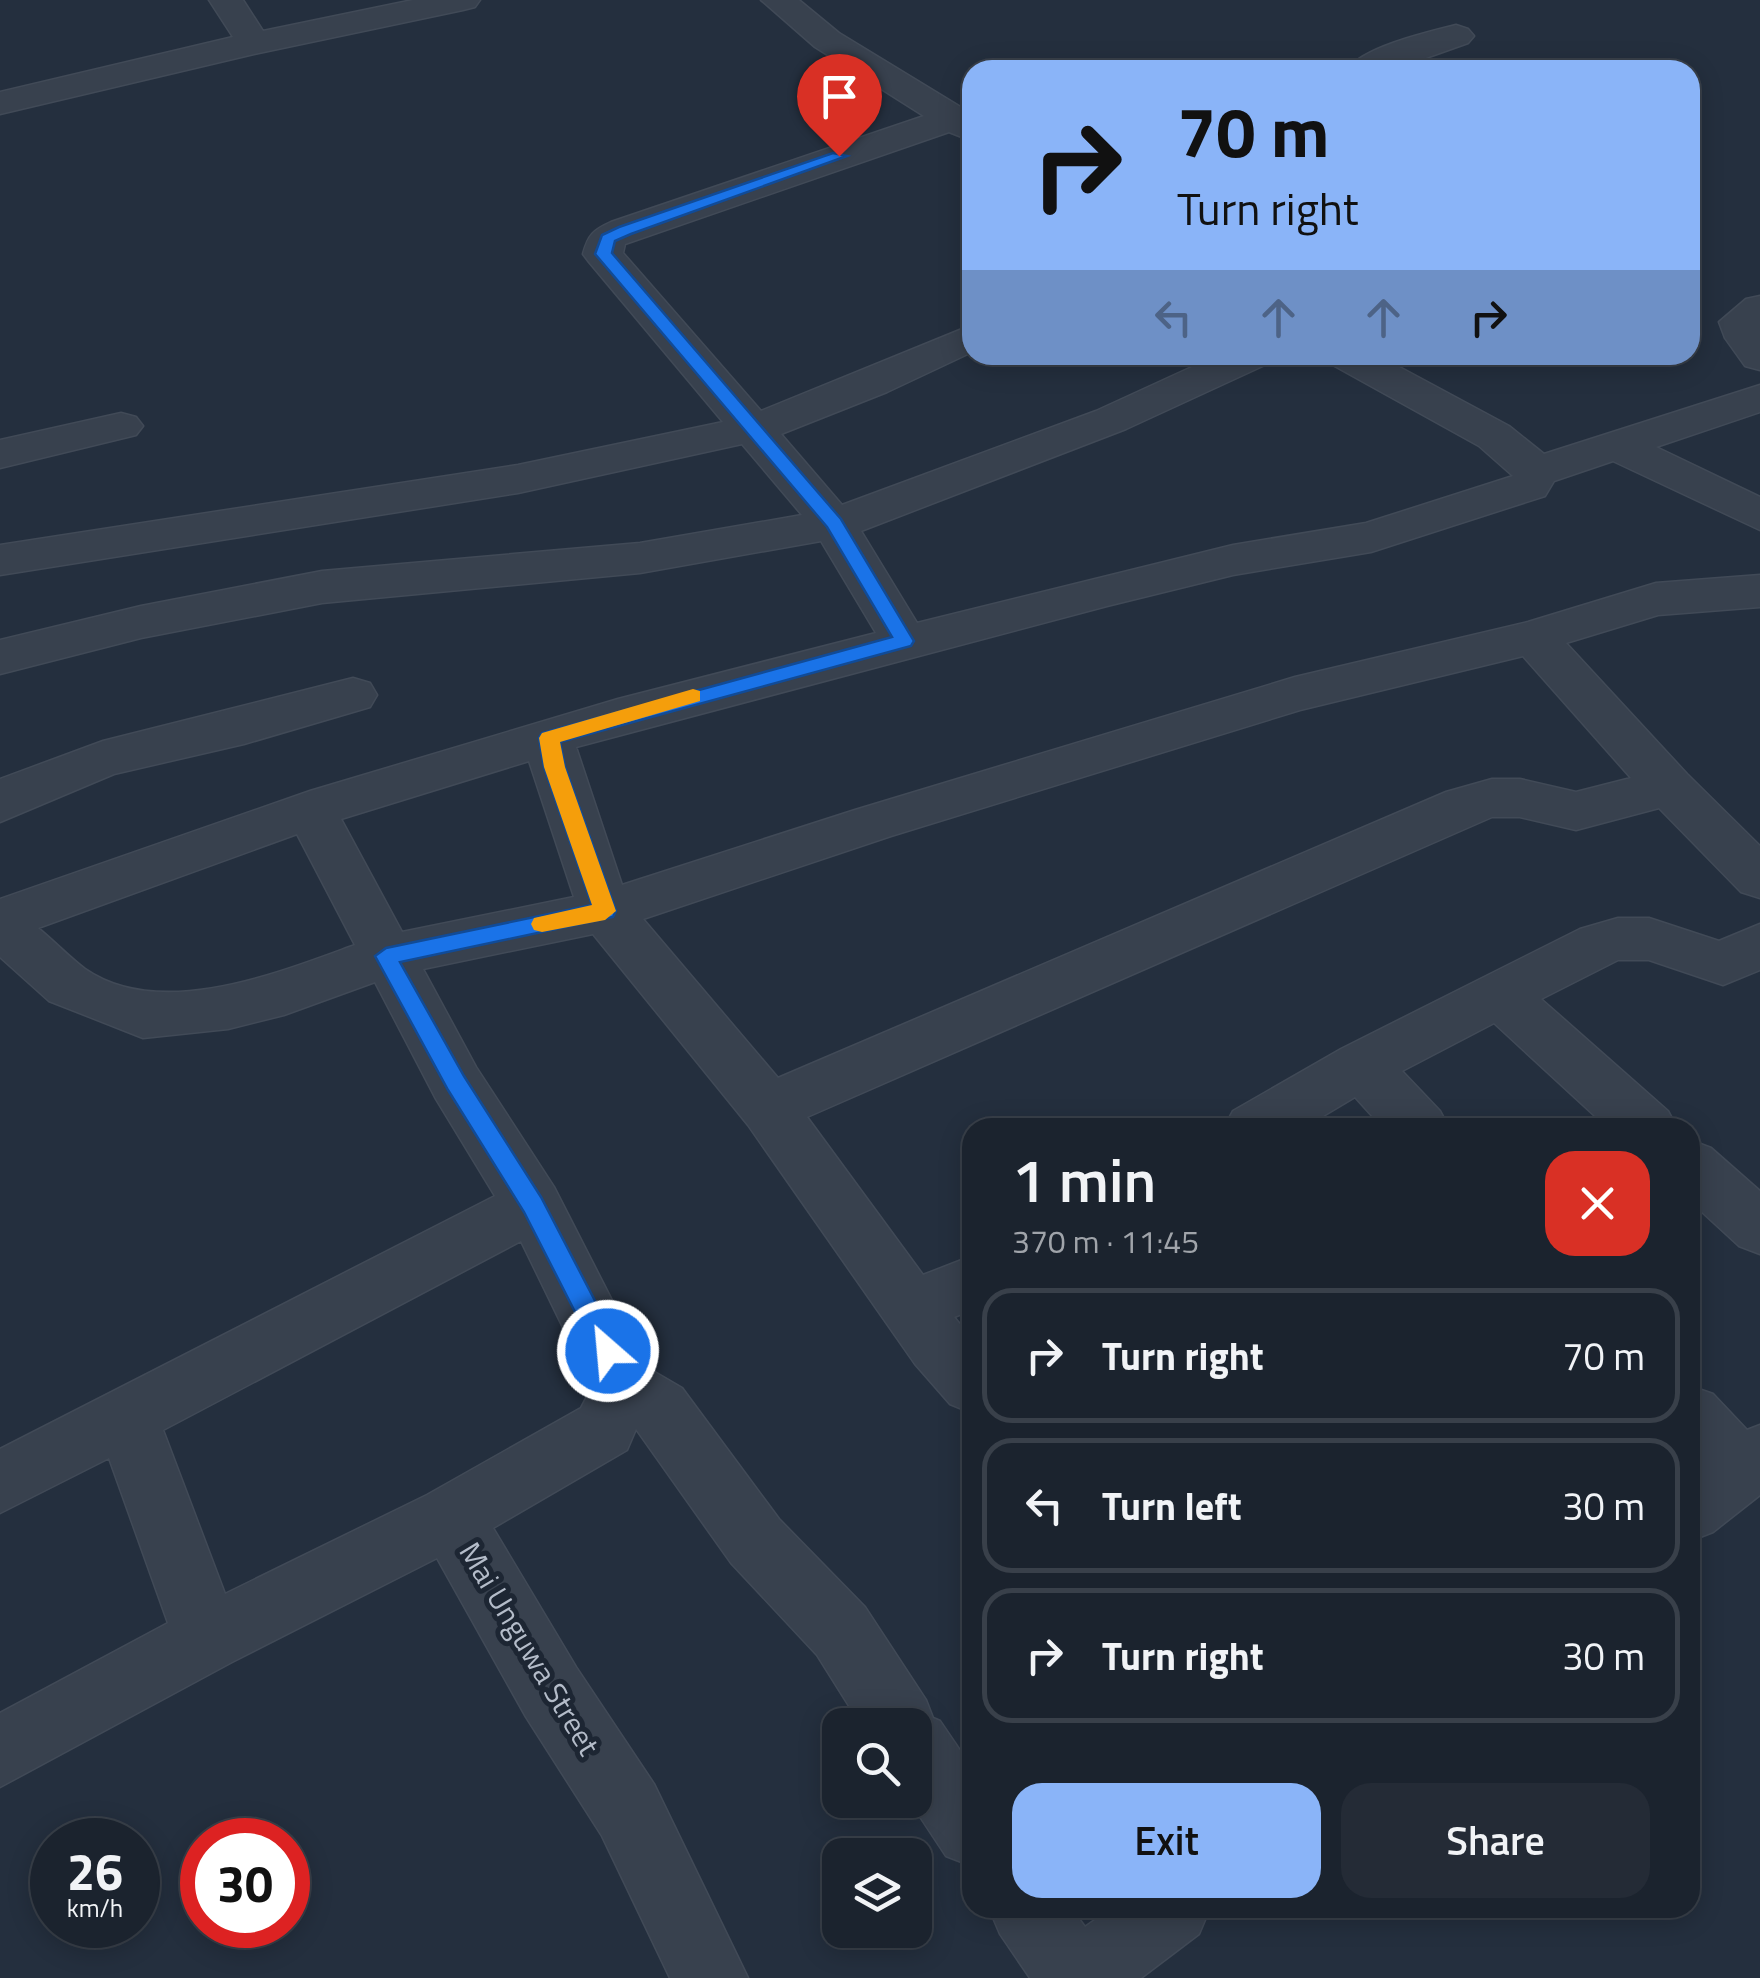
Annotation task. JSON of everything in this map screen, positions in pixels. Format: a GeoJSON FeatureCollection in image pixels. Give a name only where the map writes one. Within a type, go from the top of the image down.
{"type":"FeatureCollection","features":[{"type":"Feature","properties":{"kind":"street"},"geometry":{"type":"LineString","coordinates":[[226,0],[254,43]]}},
{"type":"Feature","properties":{"kind":"street"},"geometry":{"type":"LineString","coordinates":[[0,103],[254,43],[462,0]]}},
{"type":"Feature","properties":{"kind":"street"},"geometry":{"type":"LineString","coordinates":[[778,0],[826,40],[962,123]]}},
{"type":"Feature","properties":{"kind":"street"},"geometry":{"type":"LineString","coordinates":[[1392,60],[1456,36]]}},
{"type":"Feature","properties":{"kind":"street"},"geometry":{"type":"LineString","coordinates":[[904,641],[834,524],[756,428],[603,254],[607,238],[962,124]]}},
{"type":"Feature","properties":{"kind":"street"},"geometry":{"type":"LineString","coordinates":[[1760,308],[1740,322],[1760,357]]}},
{"type":"Feature","properties":{"kind":"street"},"geometry":{"type":"LineString","coordinates":[[0,560],[518,479],[756,428],[872,383],[962,342]]}},
{"type":"Feature","properties":{"kind":"street"},"geometry":{"type":"LineString","coordinates":[[0,657],[142,622],[322,587],[640,558],[834,524],[1006,462],[1230,365]]}},
{"type":"Feature","properties":{"kind":"street"},"geometry":{"type":"LineString","coordinates":[[1364,365],[1494,436],[1538,471]]}},
{"type":"Feature","properties":{"kind":"street"},"geometry":{"type":"LineString","coordinates":[[1760,398],[1538,471],[1529,486],[1371,537],[1232,560],[904,641],[549,738],[310,810],[0,923],[68,986],[143,1016],[247,1002],[386,956],[605,911],[873,822],[1296,694],[1533,637],[1656,599],[1760,591]]}},
{"type":"Feature","properties":{"kind":"street"},"geometry":{"type":"LineString","coordinates":[[0,454],[120,426]]}},
{"type":"Feature","properties":{"kind":"street"},"geometry":{"type":"LineString","coordinates":[[1616,445],[1760,515]]}},
{"type":"Feature","properties":{"kind":"street"},"geometry":{"type":"LineString","coordinates":[[1533,637],[1669,787],[1760,878]]}},
{"type":"Feature","properties":{"kind":"street"},"geometry":{"type":"LineString","coordinates":[[0,803],[7,796],[103,758],[244,726],[353,695]]}},
{"type":"Feature","properties":{"kind":"street"},"geometry":{"type":"LineString","coordinates":[[549,738],[555,767],[605,911],[768,1108],[910,1307],[962,1372]]}},
{"type":"Feature","properties":{"kind":"street"},"geometry":{"type":"LineString","coordinates":[[768,1108],[1464,805],[1492,798],[1520,798],[1576,811],[1669,787]]}},
{"type":"Feature","properties":{"kind":"street"},"geometry":{"type":"LineString","coordinates":[[310,810],[456,1083],[533,1205],[624,1387],[659,1409],[693,1450],[755,1541],[842,1631],[891,1708]]}},
{"type":"Feature","properties":{"kind":"street"},"geometry":{"type":"LineString","coordinates":[[1271,1118],[1361,1064],[1598,944],[1622,936],[1659,938],[1748,968]]}},
{"type":"Feature","properties":{"kind":"street"},"geometry":{"type":"LineString","coordinates":[[1499,994],[1637,1118]]}},
{"type":"Feature","properties":{"kind":"street"},"geometry":{"type":"LineString","coordinates":[[1361,1064],[1411,1118]]}},
{"type":"Feature","properties":{"kind":"street"},"geometry":{"type":"LineString","coordinates":[[1700,1174],[1760,1228]]}},
{"type":"Feature","properties":{"kind":"street"},"geometry":{"type":"LineString","coordinates":[[0,1482],[533,1205]]}},
{"type":"Feature","properties":{"kind":"street"},"geometry":{"type":"LineString","coordinates":[[910,1307],[962,1287]]}},
{"type":"Feature","properties":{"kind":"street","name":"Mai Unguwa Street"},"geometry":{"type":"LineString","coordinates":[[624,1387],[604,1429],[450,1518],[551,1692],[628,1810],[710,1978]]}},
{"type":"Feature","properties":{"kind":"street"},"geometry":{"type":"LineString","coordinates":[[126,1418],[208,1638]]}},
{"type":"Feature","properties":{"kind":"street"},"geometry":{"type":"LineString","coordinates":[[1700,1423],[1750,1462],[1700,1502]]}},
{"type":"Feature","properties":{"kind":"street"},"geometry":{"type":"LineString","coordinates":[[0,1752],[208,1638],[450,1518]]}},
{"type":"Feature","properties":{"kind":"street"},"geometry":{"type":"LineString","coordinates":[[932,1771],[962,1815]]}},
{"type":"Feature","properties":{"kind":"street"},"geometry":{"type":"LineString","coordinates":[[1033,1918],[1077,1978],[1159,1918]]}},
{"type":"Feature","properties":{"kind":"slow traffic"},"geometry":{"type":"LineString","coordinates":[[542,924],[605,911],[555,767],[549,738],[693,696]]}},
{"type":"Feature","properties":{"kind":"route"},"geometry":{"type":"LineString","coordinates":[[608,1351],[533,1205],[456,1083],[386,956],[605,911],[555,767],[549,738],[618,716],[904,641],[834,524],[756,428],[603,254],[607,238],[625,230],[839,156]]}}]}
